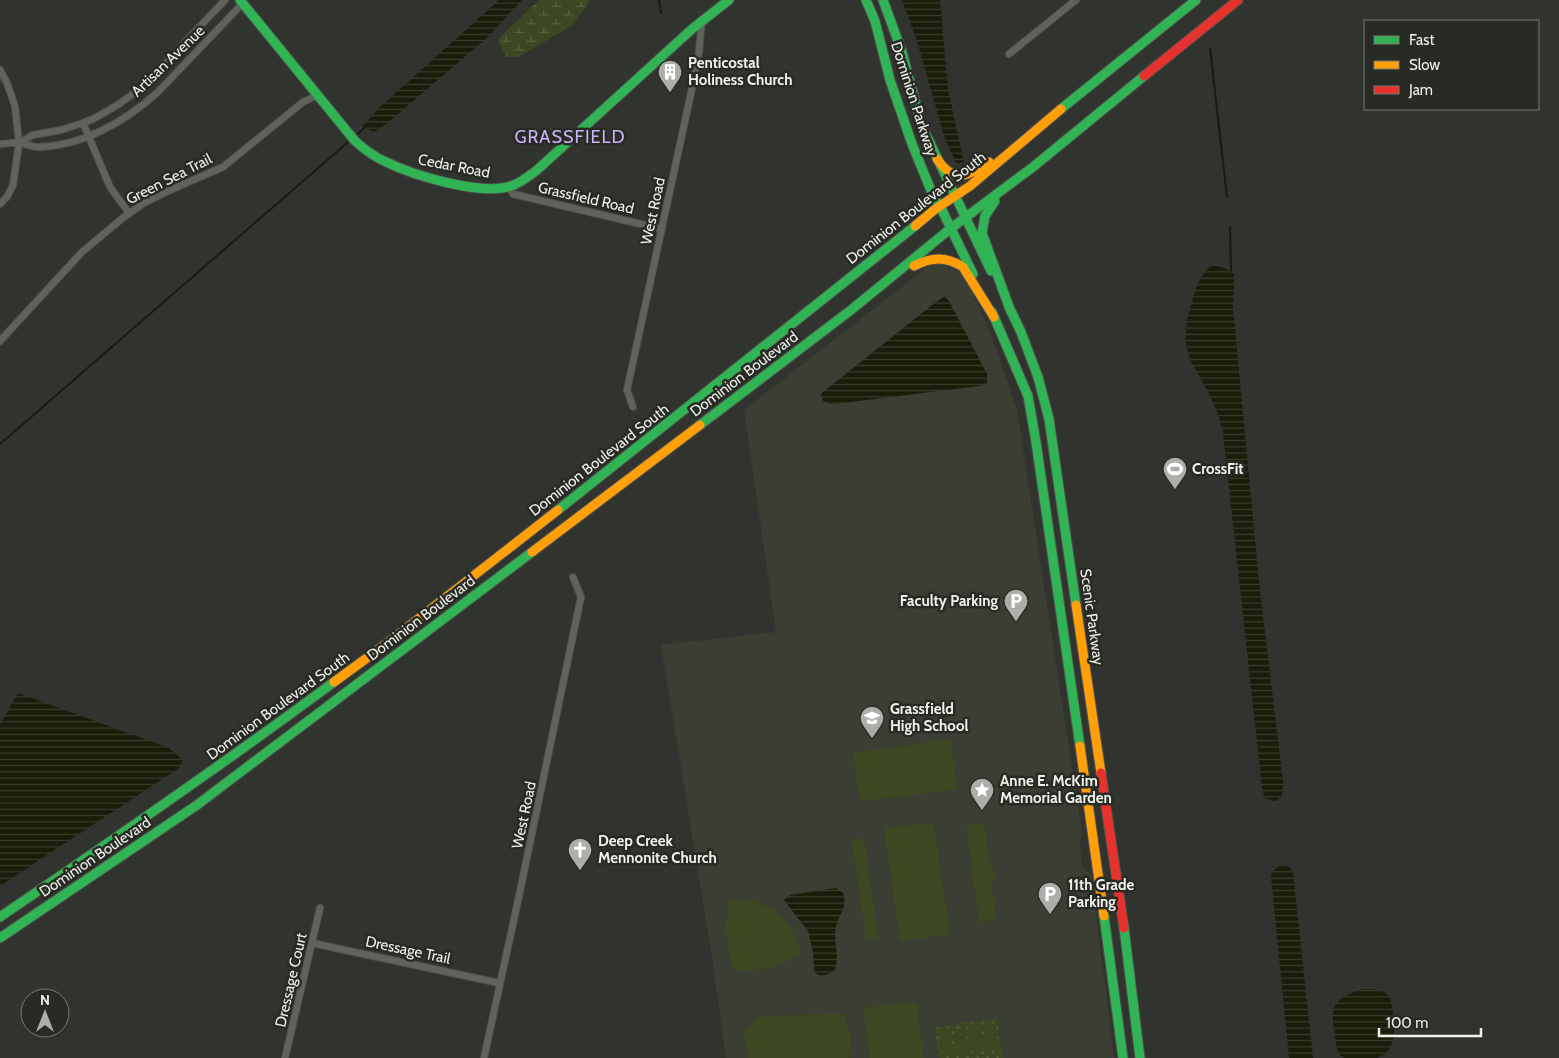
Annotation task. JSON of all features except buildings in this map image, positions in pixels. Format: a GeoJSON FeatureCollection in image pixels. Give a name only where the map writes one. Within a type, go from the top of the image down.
{"type":"FeatureCollection","features":[{"type":"Feature","properties":{"kind":"main road","name":"Cedar Road"},"geometry":{"type":"LineString","coordinates":[[242,2],[355,141],[374,157],[420,175],[490,188],[509,187],[523,180],[560,150],[702,19],[729,0]]}},
{"type":"Feature","properties":{"kind":"main road"},"geometry":{"type":"LineString","coordinates":[[718,7],[737,0]]}},
{"type":"Feature","properties":{"kind":"main road","name":"Dominion Parkway"},"geometry":{"type":"LineString","coordinates":[[866,0],[912,144],[932,193],[940,206]]}},
{"type":"Feature","properties":{"kind":"main road","name":"Dominion Parkway"},"geometry":{"type":"LineString","coordinates":[[883,0],[902,52],[921,124],[954,197]]}},
{"type":"Feature","properties":{"kind":"main road","name":"Dominion Boulevard South"},"geometry":{"type":"LineString","coordinates":[[0,917],[166,804],[263,735],[509,549],[724,392],[940,206],[1025,140],[1196,0]]}},
{"type":"Feature","properties":{"kind":"main road"},"geometry":{"type":"LineString","coordinates":[[869,295],[950,229],[1020,177],[1238,0]]}},
{"type":"Feature","properties":{"kind":"main road"},"geometry":{"type":"LineString","coordinates":[[936,159],[948,173],[957,176],[968,175],[1025,140]]}},
{"type":"Feature","properties":{"kind":"main road"},"geometry":{"type":"LineString","coordinates":[[1011,312],[986,246],[982,233],[982,220],[989,207],[1020,177]]}},
{"type":"Feature","properties":{"kind":"main road","name":"Scenic Parkway"},"geometry":{"type":"LineString","coordinates":[[954,197],[1021,332],[1038,377],[1049,419],[1122,914],[1140,1058]]}},
{"type":"Feature","properties":{"kind":"main road","name":"Scenic Parkway"},"geometry":{"type":"LineString","coordinates":[[940,206],[1004,338],[1028,396],[1096,856],[1123,1058]]}},
{"type":"Feature","properties":{"kind":"main road"},"geometry":{"type":"LineString","coordinates":[[869,295],[890,286],[915,265],[938,257],[948,258],[963,267],[994,317]]}},
{"type":"Feature","properties":{"kind":"main road","name":"Dominion Boulevard"},"geometry":{"type":"LineString","coordinates":[[0,938],[197,805],[724,392],[851,310],[869,295]]}},
{"type":"Feature","properties":{"kind":"street","name":"Artisan Avenue"},"geometry":{"type":"LineString","coordinates":[[19,143],[33,135],[61,130],[83,123],[108,111],[140,89],[225,0]]}},
{"type":"Feature","properties":{"kind":"street"},"geometry":{"type":"LineString","coordinates":[[1009,54],[1076,0]]}},
{"type":"Feature","properties":{"kind":"street","name":"Artisan Avenue"},"geometry":{"type":"LineString","coordinates":[[0,144],[19,143],[42,147],[71,142],[113,125],[149,100],[242,2]]}},
{"type":"Feature","properties":{"kind":"street","name":"West Road"},"geometry":{"type":"LineString","coordinates":[[633,407],[627,390],[699,52],[702,19]]}},
{"type":"Feature","properties":{"kind":"street"},"geometry":{"type":"LineString","coordinates":[[0,70],[15,106],[19,143],[13,185],[7,197],[0,204]]}},
{"type":"Feature","properties":{"kind":"street","name":"Green Sea Trail"},"geometry":{"type":"LineString","coordinates":[[0,341],[82,252],[129,213],[168,191],[223,167],[303,102],[318,95]]}},
{"type":"Feature","properties":{"kind":"street"},"geometry":{"type":"LineString","coordinates":[[83,123],[110,187],[129,213]]}},
{"type":"Feature","properties":{"kind":"street","name":"Grassfield Road"},"geometry":{"type":"LineString","coordinates":[[509,187],[513,194],[662,229]]}},
{"type":"Feature","properties":{"kind":"street","name":"West Road"},"geometry":{"type":"LineString","coordinates":[[484,1058],[499,983],[520,896],[581,597],[573,577]]}},
{"type":"Feature","properties":{"kind":"street","name":"Dressage Court"},"geometry":{"type":"LineString","coordinates":[[285,1058],[320,908]]}},
{"type":"Feature","properties":{"kind":"street","name":"Dressage Trail"},"geometry":{"type":"LineString","coordinates":[[312,943],[499,983]]}},
{"type":"Feature","properties":{"kind":"shaded area"},"geometry":{"type":"Polygon","coordinates":[[[499,0],[522,0],[489,36],[385,125],[374,132],[362,127],[380,107],[499,0]]]}},
{"type":"Feature","properties":{"kind":"shaded area"},"geometry":{"type":"Polygon","coordinates":[[[902,0],[940,0],[948,89],[964,162],[956,163],[945,139],[917,41],[902,0]]]}},
{"type":"Feature","properties":{"kind":"shaded area","name":"Grassfield High School"},"geometry":{"type":"Polygon","coordinates":[[[934,260],[953,263],[967,279],[995,345],[1017,409],[1082,832],[1080,843],[1082,867],[1091,874],[1114,1058],[726,1058],[712,957],[661,645],[776,632],[744,410],[934,260]]]}},
{"type":"Feature","properties":{"kind":"shaded area"},"geometry":{"type":"Polygon","coordinates":[[[1211,266],[1218,266],[1234,274],[1233,306],[1259,582],[1283,781],[1282,797],[1276,801],[1265,799],[1262,788],[1223,433],[1214,405],[1191,362],[1186,344],[1189,312],[1198,282],[1211,266]]]}},
{"type":"Feature","properties":{"kind":"shaded area"},"geometry":{"type":"Polygon","coordinates":[[[945,296],[987,374],[987,383],[979,386],[835,404],[823,401],[822,393],[945,296]]]}},
{"type":"Feature","properties":{"kind":"shaded area"},"geometry":{"type":"Polygon","coordinates":[[[18,693],[169,748],[183,760],[179,768],[0,886],[0,725],[18,693]]]}},
{"type":"Feature","properties":{"kind":"shaded area"},"geometry":{"type":"Polygon","coordinates":[[[1279,866],[1288,866],[1293,872],[1313,1058],[1289,1058],[1271,876],[1272,872],[1279,866]]]}},
{"type":"Feature","properties":{"kind":"shaded area"},"geometry":{"type":"Polygon","coordinates":[[[836,888],[843,893],[844,902],[835,932],[836,965],[835,970],[832,972],[819,975],[814,972],[813,952],[808,931],[784,900],[790,895],[836,888]]]}},
{"type":"Feature","properties":{"kind":"shaded area"},"geometry":{"type":"Polygon","coordinates":[[[1364,989],[1382,991],[1390,998],[1394,1023],[1393,1042],[1384,1055],[1375,1058],[1344,1058],[1337,1049],[1333,1027],[1334,1010],[1342,998],[1364,989]]]}},
{"type":"Feature","properties":{"kind":"green space"},"geometry":{"type":"Polygon","coordinates":[[[539,0],[590,0],[573,25],[518,57],[506,57],[498,41],[539,0]]]}},
{"type":"Feature","properties":{"kind":"green space"},"geometry":{"type":"Polygon","coordinates":[[[950,739],[957,789],[860,802],[853,753],[950,739]]]}},
{"type":"Feature","properties":{"kind":"green space"},"geometry":{"type":"Polygon","coordinates":[[[933,822],[950,934],[900,941],[884,828],[933,822]]]}},
{"type":"Feature","properties":{"kind":"green space"},"geometry":{"type":"Polygon","coordinates":[[[984,823],[989,861],[992,861],[994,880],[991,880],[996,920],[979,922],[966,826],[984,823]]]}},
{"type":"Feature","properties":{"kind":"green space"},"geometry":{"type":"Polygon","coordinates":[[[864,838],[878,938],[866,940],[852,840],[864,838]]]}},
{"type":"Feature","properties":{"kind":"green space"},"geometry":{"type":"Polygon","coordinates":[[[728,901],[758,903],[777,913],[796,936],[801,956],[770,968],[737,971],[731,967],[726,928],[728,901]]]}},
{"type":"Feature","properties":{"kind":"green space"},"geometry":{"type":"Polygon","coordinates":[[[917,1002],[923,1058],[870,1058],[863,1008],[917,1002]]]}},
{"type":"Feature","properties":{"kind":"green space"},"geometry":{"type":"Polygon","coordinates":[[[844,1014],[850,1033],[849,1058],[749,1058],[743,1034],[759,1016],[844,1014]]]}},
{"type":"Feature","properties":{"kind":"green space"},"geometry":{"type":"Polygon","coordinates":[[[997,1018],[1003,1058],[939,1058],[935,1027],[997,1018]]]}},
{"type":"Feature","properties":{"kind":"green space"},"geometry":{"type":"Polygon","coordinates":[[[995,1024],[999,1049],[988,1050],[984,1026],[995,1024]]]}},
{"type":"Feature","properties":{"kind":"green space"},"geometry":{"type":"Polygon","coordinates":[[[981,1027],[984,1051],[973,1053],[969,1028],[981,1027]]]}},
{"type":"Feature","properties":{"kind":"green space"},"geometry":{"type":"Polygon","coordinates":[[[965,1028],[969,1053],[958,1054],[954,1030],[965,1028]]]}},
{"type":"Feature","properties":{"kind":"green space"},"geometry":{"type":"Polygon","coordinates":[[[950,1030],[954,1055],[943,1056],[939,1032],[950,1030]]]}},
{"type":"Feature","properties":{"kind":"waterway"},"geometry":{"type":"LineString","coordinates":[[659,0],[661,13]]}},
{"type":"Feature","properties":{"kind":"waterway"},"geometry":{"type":"LineString","coordinates":[[1210,48],[1227,197]]}},
{"type":"Feature","properties":{"kind":"waterway"},"geometry":{"type":"LineString","coordinates":[[358,134],[365,127]]}},
{"type":"Feature","properties":{"kind":"waterway"},"geometry":{"type":"LineString","coordinates":[[0,444],[347,143]]}},
{"type":"Feature","properties":{"kind":"waterway"},"geometry":{"type":"LineString","coordinates":[[1230,227],[1231,271]]}},
{"type":"Feature","properties":{"kind":"traffic: fast"},"geometry":{"type":"LineString","coordinates":[[240,0],[355,141],[369,152],[396,167],[428,178],[482,188],[511,186],[537,170],[692,29],[729,0]]}},
{"type":"Feature","properties":{"kind":"traffic: fast"},"geometry":{"type":"LineString","coordinates":[[866,0],[875,21],[890,80],[912,144],[932,193],[973,274]]}},
{"type":"Feature","properties":{"kind":"traffic: fast"},"geometry":{"type":"LineString","coordinates":[[883,0],[902,52],[921,124],[991,271]]}},
{"type":"Feature","properties":{"kind":"traffic: fast"},"geometry":{"type":"LineString","coordinates":[[1061,109],[1196,0]]}},
{"type":"Feature","properties":{"kind":"traffic: fast"},"geometry":{"type":"LineString","coordinates":[[700,425],[851,310],[950,229],[1033,167],[1144,76]]}},
{"type":"Feature","properties":{"kind":"traffic: fast"},"geometry":{"type":"LineString","coordinates":[[995,201],[985,216],[982,233],[1011,312]]}},
{"type":"Feature","properties":{"kind":"traffic: fast"},"geometry":{"type":"LineString","coordinates":[[558,510],[915,226]]}},
{"type":"Feature","properties":{"kind":"traffic: fast"},"geometry":{"type":"LineString","coordinates":[[1009,307],[1021,332],[1038,377],[1049,419],[1076,605]]}},
{"type":"Feature","properties":{"kind":"traffic: fast"},"geometry":{"type":"LineString","coordinates":[[992,312],[1028,396],[1080,746]]}},
{"type":"Feature","properties":{"kind":"traffic: fast"},"geometry":{"type":"LineString","coordinates":[[0,938],[197,805],[532,552]]}},
{"type":"Feature","properties":{"kind":"traffic: fast"},"geometry":{"type":"LineString","coordinates":[[0,917],[252,742],[334,682]]}},
{"type":"Feature","properties":{"kind":"traffic: fast"},"geometry":{"type":"LineString","coordinates":[[1104,916],[1123,1058]]}},
{"type":"Feature","properties":{"kind":"traffic: fast"},"geometry":{"type":"LineString","coordinates":[[1124,928],[1140,1058]]}},
{"type":"Feature","properties":{"kind":"traffic: slow"},"geometry":{"type":"LineString","coordinates":[[915,226],[934,210],[970,186],[1061,109]]}},
{"type":"Feature","properties":{"kind":"traffic: slow"},"geometry":{"type":"LineString","coordinates":[[937,159],[950,172],[961,176],[989,162]]}},
{"type":"Feature","properties":{"kind":"traffic: slow"},"geometry":{"type":"LineString","coordinates":[[914,266],[932,259],[945,259],[957,263],[963,267],[994,317]]}},
{"type":"Feature","properties":{"kind":"traffic: slow"},"geometry":{"type":"LineString","coordinates":[[532,552],[700,425]]}},
{"type":"Feature","properties":{"kind":"traffic: slow"},"geometry":{"type":"LineString","coordinates":[[334,682],[386,644],[558,510]]}},
{"type":"Feature","properties":{"kind":"traffic: slow"},"geometry":{"type":"LineString","coordinates":[[1076,605],[1101,773]]}},
{"type":"Feature","properties":{"kind":"traffic: slow"},"geometry":{"type":"LineString","coordinates":[[1080,746],[1104,916]]}},
{"type":"Feature","properties":{"kind":"traffic: jam"},"geometry":{"type":"LineString","coordinates":[[1144,76],[1238,0]]}},
{"type":"Feature","properties":{"kind":"traffic: jam"},"geometry":{"type":"LineString","coordinates":[[1101,773],[1124,928]]}},
{"type":"Feature","properties":{"kind":"place","name":"Penticostal Holiness Church"},"geometry":{"type":"Point","coordinates":[670,93]}},
{"type":"Feature","properties":{"kind":"place","name":"CrossFit"},"geometry":{"type":"Point","coordinates":[1175,490]}},
{"type":"Feature","properties":{"kind":"place","name":"Faculty Parking"},"geometry":{"type":"Point","coordinates":[1016,622]}},
{"type":"Feature","properties":{"kind":"place","name":"Grassfield High School"},"geometry":{"type":"Point","coordinates":[872,739]}},
{"type":"Feature","properties":{"kind":"place","name":"Anne E. McKim Memorial Garden"},"geometry":{"type":"Point","coordinates":[982,811]}},
{"type":"Feature","properties":{"kind":"place","name":"Deep Creek Mennonite Church"},"geometry":{"type":"Point","coordinates":[580,871]}},
{"type":"Feature","properties":{"kind":"place","name":"11th Grade Parking"},"geometry":{"type":"Point","coordinates":[1050,915]}},
{"type":"Feature","properties":{"kind":"district","name":"GRASSFIELD"},"geometry":{"type":"Point","coordinates":[570,137]}}]}
